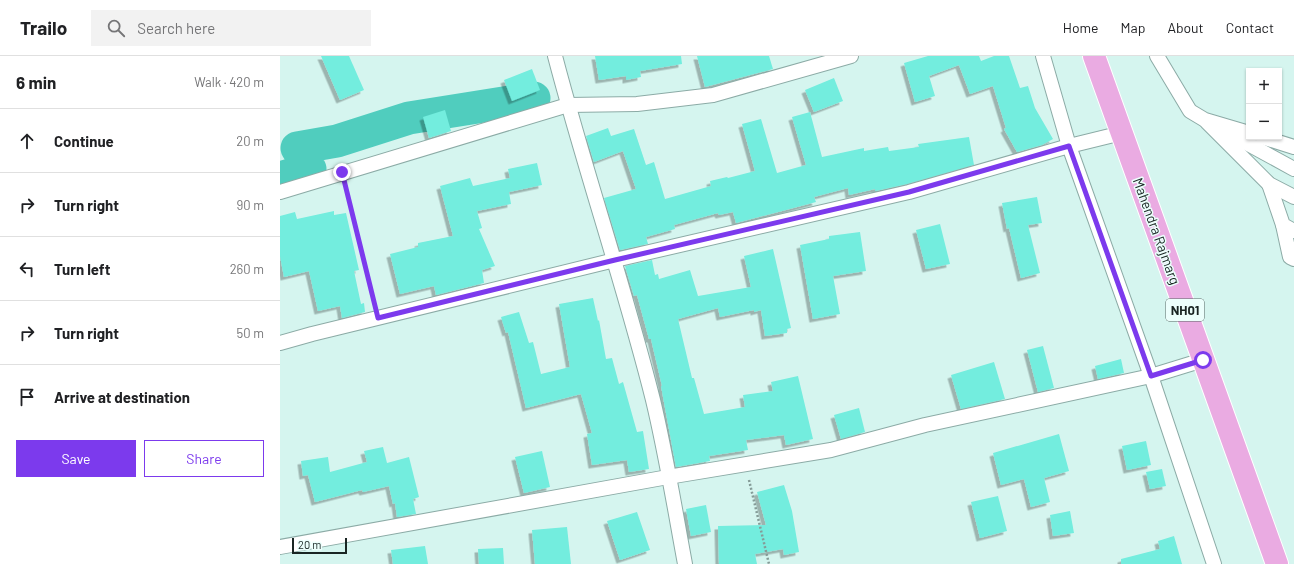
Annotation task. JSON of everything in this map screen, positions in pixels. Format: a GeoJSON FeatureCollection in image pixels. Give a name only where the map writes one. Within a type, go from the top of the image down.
{"type":"FeatureCollection","features":[{"type":"Feature","properties":{"kind":"highway","name":"Mahendra Rajmarg"},"geometry":{"type":"LineString","coordinates":[[1094,56],[1278,564]]}},
{"type":"Feature","properties":{"kind":"street"},"geometry":{"type":"LineString","coordinates":[[555,56],[568,105],[615,260],[653,402],[685,564]]}},
{"type":"Feature","properties":{"kind":"street"},"geometry":{"type":"LineString","coordinates":[[280,192],[342,172],[568,105],[637,104],[713,95],[851,56]]}},
{"type":"Feature","properties":{"kind":"street"},"geometry":{"type":"LineString","coordinates":[[1043,56],[1069,146],[1151,376],[1214,564]]}},
{"type":"Feature","properties":{"kind":"street"},"geometry":{"type":"LineString","coordinates":[[1157,56],[1190,111],[1294,169]]}},
{"type":"Feature","properties":{"kind":"street"},"geometry":{"type":"LineString","coordinates":[[1205,120],[1246,132]]}},
{"type":"Feature","properties":{"kind":"street"},"geometry":{"type":"LineString","coordinates":[[1205,120],[1270,184],[1294,197]]}},
{"type":"Feature","properties":{"kind":"street"},"geometry":{"type":"LineString","coordinates":[[280,343],[615,260],[909,192],[1069,146],[1122,134]]}},
{"type":"Feature","properties":{"kind":"street"},"geometry":{"type":"LineString","coordinates":[[1272,140],[1294,147]]}},
{"type":"Feature","properties":{"kind":"street"},"geometry":{"type":"LineString","coordinates":[[1270,184],[1289,228],[1293,262]]}},
{"type":"Feature","properties":{"kind":"street"},"geometry":{"type":"LineString","coordinates":[[280,547],[831,450],[925,425],[1151,376],[1203,360]]}},
{"type":"Feature","properties":{"kind":"path"},"geometry":{"type":"LineString","coordinates":[[342,172],[378,318]]}},
{"type":"Feature","properties":{"kind":"path"},"geometry":{"type":"LineString","coordinates":[[746,466],[769,564]]}},
{"type":"Feature","properties":{"kind":"building"},"geometry":{"type":"Polygon","coordinates":[[[321,56],[349,56],[364,90],[340,100],[321,56]]]}},
{"type":"Feature","properties":{"kind":"building"},"geometry":{"type":"Polygon","coordinates":[[[595,56],[681,56],[682,64],[640,71],[641,77],[626,80],[626,76],[599,80],[595,56]]]}},
{"type":"Feature","properties":{"kind":"building"},"geometry":{"type":"Polygon","coordinates":[[[697,56],[769,56],[773,69],[705,87],[697,56]]]}},
{"type":"Feature","properties":{"kind":"building"},"geometry":{"type":"Polygon","coordinates":[[[928,56],[979,56],[981,61],[994,56],[1009,56],[1020,88],[1028,86],[1035,108],[1053,139],[1042,145],[1017,152],[1004,129],[1006,128],[993,86],[970,94],[959,65],[929,76],[935,96],[915,102],[904,63],[928,56]]]}},
{"type":"Feature","properties":{"kind":"building"},"geometry":{"type":"Polygon","coordinates":[[[532,69],[540,90],[512,101],[504,80],[532,69]]]}},
{"type":"Feature","properties":{"kind":"building"},"geometry":{"type":"Polygon","coordinates":[[[834,78],[843,101],[814,112],[805,90],[834,78]]]}},
{"type":"Feature","properties":{"kind":"building"},"geometry":{"type":"Polygon","coordinates":[[[445,110],[451,131],[429,138],[423,117],[445,110]]]}},
{"type":"Feature","properties":{"kind":"building"},"geometry":{"type":"Polygon","coordinates":[[[810,112],[822,157],[864,148],[864,151],[888,147],[889,151],[919,147],[918,144],[969,137],[974,165],[907,184],[875,191],[875,189],[849,195],[848,188],[814,197],[816,202],[736,223],[733,212],[719,215],[718,213],[674,225],[675,229],[646,237],[648,244],[620,250],[604,198],[636,189],[623,151],[594,162],[586,136],[608,128],[611,136],[634,129],[646,165],[654,162],[665,199],[711,186],[710,181],[755,171],[742,124],[761,119],[777,173],[806,165],[792,117],[810,112]]]}},
{"type":"Feature","properties":{"kind":"building"},"geometry":{"type":"Polygon","coordinates":[[[537,163],[542,185],[509,192],[511,204],[477,211],[482,228],[479,229],[495,266],[482,270],[484,283],[436,295],[434,286],[400,294],[390,254],[418,247],[418,243],[453,236],[440,186],[470,178],[473,186],[510,178],[508,169],[537,163]]]}},
{"type":"Feature","properties":{"kind":"building"},"geometry":{"type":"Polygon","coordinates":[[[1037,197],[1042,223],[1028,225],[1040,273],[1021,278],[1009,228],[1007,229],[1002,203],[1037,197]]]}},
{"type":"Feature","properties":{"kind":"building"},"geometry":{"type":"Polygon","coordinates":[[[334,211],[334,215],[346,213],[359,270],[354,271],[361,304],[364,303],[365,312],[342,318],[340,306],[318,311],[309,271],[284,277],[280,256],[280,216],[295,212],[297,219],[334,211]]]}},
{"type":"Feature","properties":{"kind":"building"},"geometry":{"type":"Polygon","coordinates":[[[940,224],[950,264],[926,269],[916,230],[940,224]]]}},
{"type":"Feature","properties":{"kind":"building"},"geometry":{"type":"Polygon","coordinates":[[[860,232],[866,271],[833,276],[840,314],[813,319],[800,245],[829,239],[829,236],[860,232]]]}},
{"type":"Feature","properties":{"kind":"building"},"geometry":{"type":"Polygon","coordinates":[[[773,249],[791,328],[787,329],[787,333],[765,336],[761,310],[720,317],[718,308],[678,319],[692,378],[694,378],[704,414],[745,407],[743,395],[773,391],[771,382],[798,376],[813,439],[786,445],[784,435],[746,440],[748,450],[709,456],[710,461],[676,467],[662,386],[651,339],[649,339],[637,295],[634,296],[625,266],[652,260],[655,275],[658,274],[659,279],[690,270],[698,296],[751,287],[744,256],[773,249]]]}},
{"type":"Feature","properties":{"kind":"building"},"geometry":{"type":"Polygon","coordinates":[[[593,298],[598,321],[599,320],[606,359],[612,358],[619,384],[623,382],[637,432],[643,431],[649,469],[629,472],[627,460],[592,465],[587,434],[592,433],[581,394],[526,408],[508,332],[506,333],[501,317],[519,312],[529,343],[533,342],[541,374],[570,367],[559,304],[593,298]]]}},
{"type":"Feature","properties":{"kind":"building"},"geometry":{"type":"Polygon","coordinates":[[[1043,346],[1054,388],[1038,392],[1027,350],[1043,346]]]}},
{"type":"Feature","properties":{"kind":"building"},"geometry":{"type":"Polygon","coordinates":[[[1121,359],[1124,373],[1098,379],[1095,366],[1121,359]]]}},
{"type":"Feature","properties":{"kind":"building"},"geometry":{"type":"Polygon","coordinates":[[[994,362],[1005,399],[961,409],[951,375],[994,362]]]}},
{"type":"Feature","properties":{"kind":"building"},"geometry":{"type":"Polygon","coordinates":[[[859,408],[865,432],[841,439],[834,415],[859,408]]]}},
{"type":"Feature","properties":{"kind":"building"},"geometry":{"type":"Polygon","coordinates":[[[1059,434],[1069,471],[1044,478],[1050,502],[1031,507],[1024,479],[1001,485],[993,453],[1059,434]]]}},
{"type":"Feature","properties":{"kind":"building"},"geometry":{"type":"Polygon","coordinates":[[[1146,441],[1151,465],[1127,470],[1122,446],[1146,441]]]}},
{"type":"Feature","properties":{"kind":"building"},"geometry":{"type":"Polygon","coordinates":[[[383,447],[387,463],[409,457],[419,497],[413,499],[416,514],[397,517],[395,503],[393,504],[389,486],[363,492],[362,490],[315,502],[308,475],[303,476],[301,461],[328,457],[330,472],[367,462],[364,451],[383,447]]]}},
{"type":"Feature","properties":{"kind":"building"},"geometry":{"type":"Polygon","coordinates":[[[542,451],[550,487],[524,493],[515,457],[542,451]]]}},
{"type":"Feature","properties":{"kind":"building"},"geometry":{"type":"Polygon","coordinates":[[[1162,469],[1166,486],[1150,489],[1146,472],[1162,469]]]}},
{"type":"Feature","properties":{"kind":"building"},"geometry":{"type":"Polygon","coordinates":[[[784,485],[792,511],[799,552],[784,555],[783,549],[755,554],[757,564],[719,564],[718,526],[766,525],[757,492],[784,485]]]}},
{"type":"Feature","properties":{"kind":"building"},"geometry":{"type":"Polygon","coordinates":[[[998,496],[1007,531],[980,538],[971,502],[998,496]]]}},
{"type":"Feature","properties":{"kind":"building"},"geometry":{"type":"Polygon","coordinates":[[[706,505],[711,532],[691,536],[686,509],[706,505]]]}},
{"type":"Feature","properties":{"kind":"building"},"geometry":{"type":"Polygon","coordinates":[[[1070,511],[1074,533],[1053,536],[1050,515],[1070,511]]]}},
{"type":"Feature","properties":{"kind":"building"},"geometry":{"type":"Polygon","coordinates":[[[637,512],[650,550],[620,560],[607,521],[637,512]]]}},
{"type":"Feature","properties":{"kind":"building"},"geometry":{"type":"Polygon","coordinates":[[[567,527],[571,564],[535,564],[532,530],[567,527]]]}},
{"type":"Feature","properties":{"kind":"building"},"geometry":{"type":"Polygon","coordinates":[[[1174,536],[1182,564],[1121,564],[1121,559],[1160,549],[1158,541],[1174,536]]]}},
{"type":"Feature","properties":{"kind":"building"},"geometry":{"type":"Polygon","coordinates":[[[425,546],[428,564],[393,564],[391,550],[425,546]]]}},
{"type":"Feature","properties":{"kind":"building"},"geometry":{"type":"Polygon","coordinates":[[[503,548],[504,564],[479,564],[478,549],[503,548]]]}},
{"type":"Feature","properties":{"kind":"waterway"},"geometry":{"type":"LineString","coordinates":[[280,178],[310,169],[297,148],[337,141],[409,118],[534,98]]}},
{"type":"Feature","properties":{"kind":"route"},"geometry":{"type":"LineString","coordinates":[[342,172],[378,318],[615,260],[909,192],[1069,146],[1151,376],[1203,360]]}}]}
